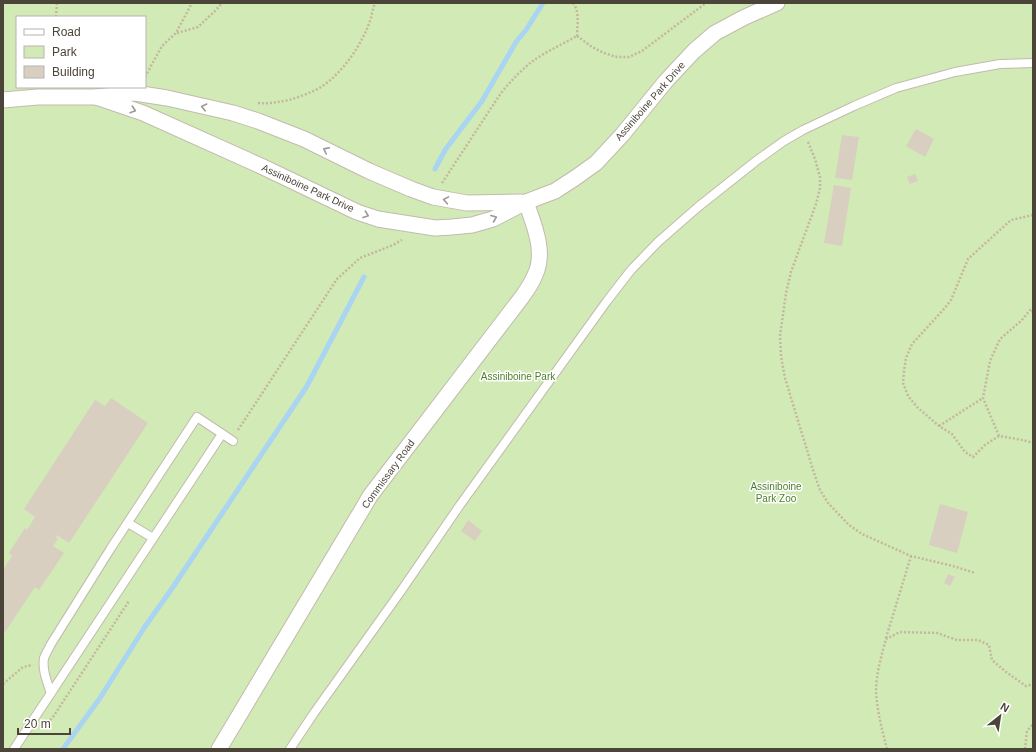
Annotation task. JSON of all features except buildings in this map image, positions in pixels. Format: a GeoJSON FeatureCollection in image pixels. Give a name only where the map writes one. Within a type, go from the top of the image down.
{"type":"FeatureCollection","features":[{"type":"Feature","properties":{"kind":"street","name":"Assiniboine Park Drive"},"geometry":{"type":"LineString","coordinates":[[96,98],[143,113],[261,166],[357,212],[378,219],[412,225],[435,228],[452,228],[472,225],[492,219],[526,202],[555,191],[576,178],[596,163],[622,135],[670,76],[694,51],[715,33],[745,17],[777,3]]}},
{"type":"Feature","properties":{"kind":"street","name":"Assiniboine Park Drive"},"geometry":{"type":"LineString","coordinates":[[3,100],[38,97],[96,98],[135,93],[167,98],[258,120],[369,171],[432,197],[467,203],[526,202]]}},
{"type":"Feature","properties":{"kind":"street","name":"Commissary Road"},"geometry":{"type":"LineString","coordinates":[[219,749],[366,502],[522,297],[536,275],[539,265],[538,238],[526,202]]}},
{"type":"Feature","properties":{"kind":"lane"},"geometry":{"type":"LineString","coordinates":[[290,749],[460,505],[607,301],[631,270],[658,242],[698,207],[784,141],[854,106],[896,88],[955,72],[1000,64],[1033,63]]}},
{"type":"Feature","properties":{"kind":"lane"},"geometry":{"type":"LineString","coordinates":[[51,693],[45,676],[44,658],[51,644],[197,417],[233,441]]}},
{"type":"Feature","properties":{"kind":"lane"},"geometry":{"type":"LineString","coordinates":[[14,749],[222,434]]}},
{"type":"Feature","properties":{"kind":"lane"},"geometry":{"type":"LineString","coordinates":[[128,523],[153,538]]}},
{"type":"Feature","properties":{"kind":"path"},"geometry":{"type":"LineString","coordinates":[[56,16],[57,3]]}},
{"type":"Feature","properties":{"kind":"path"},"geometry":{"type":"LineString","coordinates":[[146,75],[162,46],[176,33],[192,3]]}},
{"type":"Feature","properties":{"kind":"path"},"geometry":{"type":"LineString","coordinates":[[176,33],[198,27],[222,3]]}},
{"type":"Feature","properties":{"kind":"path"},"geometry":{"type":"LineString","coordinates":[[254,102],[268,104],[284,101],[321,87],[344,66],[359,44],[366,32],[375,3]]}},
{"type":"Feature","properties":{"kind":"path"},"geometry":{"type":"LineString","coordinates":[[573,3],[577,14],[577,36]]}},
{"type":"Feature","properties":{"kind":"path"},"geometry":{"type":"LineString","coordinates":[[577,36],[592,47],[604,52],[617,57],[629,57],[642,51],[706,3]]}},
{"type":"Feature","properties":{"kind":"path"},"geometry":{"type":"LineString","coordinates":[[432,197],[509,83],[534,61],[577,36]]}},
{"type":"Feature","properties":{"kind":"path"},"geometry":{"type":"LineString","coordinates":[[804,130],[816,159],[820,176],[820,188],[816,204],[791,272],[786,293],[780,336],[785,378],[820,490],[828,502],[849,525],[862,534],[911,556],[975,573]]}},
{"type":"Feature","properties":{"kind":"path"},"geometry":{"type":"LineString","coordinates":[[1033,215],[1011,220],[968,259],[951,300],[912,344],[906,358],[903,383],[908,396],[917,407],[939,426],[952,434],[965,452],[973,457],[985,445],[999,436],[1033,443]]}},
{"type":"Feature","properties":{"kind":"path"},"geometry":{"type":"LineString","coordinates":[[233,441],[238,430],[337,279],[360,258],[393,246],[402,240],[412,225]]}},
{"type":"Feature","properties":{"kind":"path"},"geometry":{"type":"LineString","coordinates":[[999,436],[983,398],[990,360],[1000,339],[1021,321],[1031,310],[1033,312]]}},
{"type":"Feature","properties":{"kind":"path"},"geometry":{"type":"LineString","coordinates":[[939,426],[983,398]]}},
{"type":"Feature","properties":{"kind":"path"},"geometry":{"type":"LineString","coordinates":[[887,749],[878,709],[876,690],[883,648],[911,556]]}},
{"type":"Feature","properties":{"kind":"path"},"geometry":{"type":"LineString","coordinates":[[46,723],[53,717],[131,598]]}},
{"type":"Feature","properties":{"kind":"path"},"geometry":{"type":"LineString","coordinates":[[886,639],[900,632],[937,633],[957,640],[978,640],[989,645],[992,660],[1006,672],[1026,686],[1033,684]]}},
{"type":"Feature","properties":{"kind":"path"},"geometry":{"type":"LineString","coordinates":[[3,684],[23,667],[35,665],[44,658]]}},
{"type":"Feature","properties":{"kind":"path"},"geometry":{"type":"LineString","coordinates":[[1024,749],[1027,730],[1033,724]]}},
{"type":"Feature","properties":{"kind":"green space","name":"Assiniboine Park"},"geometry":{"type":"Polygon","coordinates":[[[3,3],[1033,3],[1033,749],[3,749],[3,3]]]}},
{"type":"Feature","properties":{"kind":"waterway"},"geometry":{"type":"LineString","coordinates":[[435,169],[445,150],[482,101],[516,42],[526,30],[543,3]]}},
{"type":"Feature","properties":{"kind":"waterway"},"geometry":{"type":"LineString","coordinates":[[63,749],[100,698],[144,628],[307,386],[364,277]]}},
{"type":"Feature","properties":{"kind":"park label","name":"Assiniboine Park Zoo"},"geometry":{"type":"Point","coordinates":[776,492]}}]}
